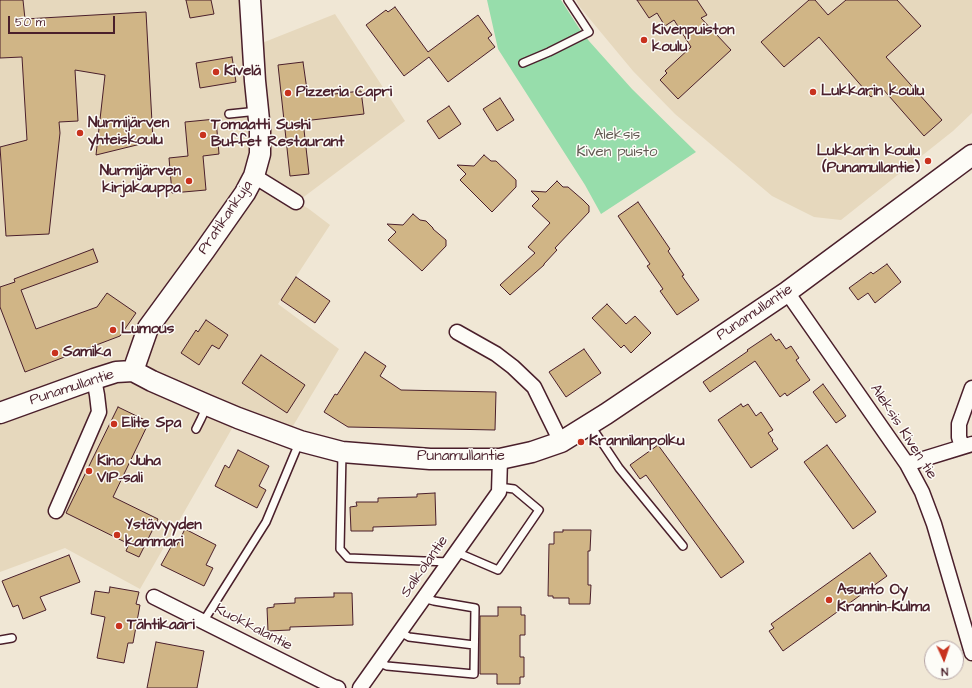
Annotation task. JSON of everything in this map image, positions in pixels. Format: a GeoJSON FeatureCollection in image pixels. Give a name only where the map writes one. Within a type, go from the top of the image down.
{"type":"FeatureCollection","features":[{"type":"Feature","properties":{"kind":"street","name":"Pratikankuja"},"geometry":{"type":"LineString","coordinates":[[134,371],[148,328],[245,193],[254,176],[260,154],[260,130],[255,81],[250,0]]}},
{"type":"Feature","properties":{"kind":"street","name":"Punamullantie"},"geometry":{"type":"LineString","coordinates":[[0,413],[116,372],[134,371],[152,381],[207,405],[300,441],[342,452],[430,458],[500,459],[532,452],[561,442],[606,414],[787,292],[972,155]]}},
{"type":"Feature","properties":{"kind":"street"},"geometry":{"type":"LineString","coordinates":[[254,176],[296,202]]}},
{"type":"Feature","properties":{"kind":"street","name":"Aleksis Kiven tie"},"geometry":{"type":"LineString","coordinates":[[787,292],[907,464],[922,492],[934,524],[972,653]]}},
{"type":"Feature","properties":{"kind":"street"},"geometry":{"type":"LineString","coordinates":[[457,332],[496,354],[513,366],[534,387],[561,442]]}},
{"type":"Feature","properties":{"kind":"street"},"geometry":{"type":"LineString","coordinates":[[56,511],[99,412],[94,379]]}},
{"type":"Feature","properties":{"kind":"street"},"geometry":{"type":"LineString","coordinates":[[907,464],[967,446],[958,437],[959,424],[972,388]]}},
{"type":"Feature","properties":{"kind":"street","name":"Salkolantie"},"geometry":{"type":"LineString","coordinates":[[360,688],[499,492],[500,459]]}},
{"type":"Feature","properties":{"kind":"street","name":"Kuokkalantie"},"geometry":{"type":"LineString","coordinates":[[154,597],[317,679],[338,688]]}},
{"type":"Feature","properties":{"kind":"lane"},"geometry":{"type":"LineString","coordinates":[[523,63],[550,52],[590,32],[568,0]]}},
{"type":"Feature","properties":{"kind":"lane"},"geometry":{"type":"LineString","coordinates":[[229,114],[258,111]]}},
{"type":"Feature","properties":{"kind":"lane"},"geometry":{"type":"LineString","coordinates":[[196,429],[202,419],[207,405]]}},
{"type":"Feature","properties":{"kind":"lane"},"geometry":{"type":"LineString","coordinates":[[590,424],[619,468],[684,546]]}},
{"type":"Feature","properties":{"kind":"lane"},"geometry":{"type":"LineString","coordinates":[[203,622],[266,522],[300,441]]}},
{"type":"Feature","properties":{"kind":"lane"},"geometry":{"type":"LineString","coordinates":[[342,452],[340,550],[348,558],[453,557],[498,570],[539,510],[514,489],[499,487]]}},
{"type":"Feature","properties":{"kind":"lane"},"geometry":{"type":"LineString","coordinates":[[378,662],[388,666],[474,674],[475,608],[434,602],[423,598]]}},
{"type":"Feature","properties":{"kind":"lane"},"geometry":{"type":"LineString","coordinates":[[400,632],[409,637],[474,645]]}},
{"type":"Feature","properties":{"kind":"lane"},"geometry":{"type":"LineString","coordinates":[[0,640],[12,638]]}},
{"type":"Feature","properties":{"kind":"shaded area"},"geometry":{"type":"Polygon","coordinates":[[[0,0],[250,0],[262,43],[335,14],[405,121],[297,202],[330,225],[278,304],[339,349],[287,436],[238,418],[140,589],[65,548],[0,572],[0,0]]]}},
{"type":"Feature","properties":{"kind":"shaded area","name":"Lukkarin koulu"},"geometry":{"type":"Polygon","coordinates":[[[576,0],[972,0],[972,113],[953,131],[841,220],[814,217],[772,196],[675,114],[633,71],[579,6],[576,0]]]}},
{"type":"Feature","properties":{"kind":"green space","name":"Aleksis Kiven puisto"},"geometry":{"type":"Polygon","coordinates":[[[487,0],[561,0],[589,41],[632,89],[696,152],[601,214],[585,185],[498,49],[487,0]]]}},
{"type":"Feature","properties":{"kind":"building"},"geometry":{"type":"Polygon","coordinates":[[[0,0],[23,0],[25,19],[146,12],[153,141],[96,155],[105,75],[75,70],[78,121],[59,122],[60,133],[49,234],[6,236],[0,147],[27,140],[22,57],[0,58],[0,0]]]}},
{"type":"Feature","properties":{"kind":"building"},"geometry":{"type":"Polygon","coordinates":[[[186,0],[211,0],[214,14],[190,18],[186,0]]]}},
{"type":"Feature","properties":{"kind":"building"},"geometry":{"type":"Polygon","coordinates":[[[637,0],[697,0],[707,15],[701,18],[731,50],[678,99],[660,80],[667,73],[665,71],[691,47],[674,20],[665,26],[657,13],[649,18],[637,0]]]}},
{"type":"Feature","properties":{"kind":"building"},"geometry":{"type":"Polygon","coordinates":[[[809,0],[815,0],[828,15],[846,0],[897,0],[921,26],[886,57],[942,120],[924,136],[882,88],[871,97],[819,37],[784,67],[761,42],[809,0]]]}},
{"type":"Feature","properties":{"kind":"building"},"geometry":{"type":"Polygon","coordinates":[[[395,7],[428,52],[478,15],[492,35],[488,38],[495,47],[448,82],[429,57],[404,76],[366,25],[386,10],[388,12],[395,7]]]}},
{"type":"Feature","properties":{"kind":"building","name":"Kivelä"},"geometry":{"type":"Polygon","coordinates":[[[232,57],[236,82],[200,88],[196,63],[232,57]]]}},
{"type":"Feature","properties":{"kind":"building"},"geometry":{"type":"Polygon","coordinates":[[[303,62],[308,97],[361,91],[364,114],[303,121],[309,174],[290,176],[278,65],[303,62]]]}},
{"type":"Feature","properties":{"kind":"building"},"geometry":{"type":"Polygon","coordinates":[[[500,98],[514,120],[497,131],[483,109],[500,98]]]}},
{"type":"Feature","properties":{"kind":"building"},"geometry":{"type":"Polygon","coordinates":[[[449,106],[461,124],[439,139],[427,121],[449,106]]]}},
{"type":"Feature","properties":{"kind":"building"},"geometry":{"type":"Polygon","coordinates":[[[216,119],[219,154],[203,156],[206,190],[172,193],[169,158],[188,156],[185,122],[216,119]]]}},
{"type":"Feature","properties":{"kind":"building"},"geometry":{"type":"Polygon","coordinates":[[[484,155],[491,161],[496,161],[516,180],[516,187],[492,212],[460,180],[466,174],[457,165],[474,166],[484,155]]]}},
{"type":"Feature","properties":{"kind":"building"},"geometry":{"type":"Polygon","coordinates":[[[557,181],[563,187],[568,187],[583,200],[589,206],[589,212],[555,248],[557,250],[544,265],[510,295],[500,285],[535,253],[528,247],[550,223],[532,206],[539,199],[531,191],[546,192],[557,181]]]}},
{"type":"Feature","properties":{"kind":"building"},"geometry":{"type":"Polygon","coordinates":[[[638,202],[670,249],[668,251],[684,275],[682,276],[699,300],[677,315],[660,291],[663,289],[647,266],[650,264],[618,216],[638,202]]]}},
{"type":"Feature","properties":{"kind":"building"},"geometry":{"type":"Polygon","coordinates":[[[413,214],[420,220],[426,221],[446,240],[446,246],[422,271],[388,240],[396,232],[387,224],[403,225],[413,214]]]}},
{"type":"Feature","properties":{"kind":"building"},"geometry":{"type":"Polygon","coordinates":[[[93,249],[98,262],[21,290],[36,329],[97,307],[107,293],[136,313],[120,336],[25,372],[0,307],[0,287],[15,282],[14,279],[93,249]]]}},
{"type":"Feature","properties":{"kind":"building"},"geometry":{"type":"Polygon","coordinates":[[[887,264],[901,282],[875,303],[868,293],[858,300],[849,288],[871,272],[873,274],[887,264]]]}},
{"type":"Feature","properties":{"kind":"building"},"geometry":{"type":"Polygon","coordinates":[[[296,277],[330,301],[315,323],[281,300],[296,277]]]}},
{"type":"Feature","properties":{"kind":"building"},"geometry":{"type":"Polygon","coordinates":[[[607,304],[626,324],[635,316],[651,333],[631,353],[624,345],[621,348],[592,318],[607,304]]]}},
{"type":"Feature","properties":{"kind":"building"},"geometry":{"type":"Polygon","coordinates":[[[206,320],[228,335],[219,349],[212,345],[199,365],[181,353],[196,330],[198,332],[206,320]]]}},
{"type":"Feature","properties":{"kind":"building"},"geometry":{"type":"Polygon","coordinates":[[[771,334],[776,341],[779,339],[786,349],[791,346],[799,358],[796,360],[810,380],[787,396],[785,393],[780,397],[755,361],[710,392],[703,382],[771,334]]]}},
{"type":"Feature","properties":{"kind":"building"},"geometry":{"type":"Polygon","coordinates":[[[584,349],[601,373],[566,397],[549,372],[584,349]]]}},
{"type":"Feature","properties":{"kind":"building"},"geometry":{"type":"Polygon","coordinates":[[[365,352],[386,366],[380,376],[401,390],[496,392],[495,430],[348,427],[324,412],[365,352]]]}},
{"type":"Feature","properties":{"kind":"building"},"geometry":{"type":"Polygon","coordinates":[[[261,355],[305,385],[287,413],[242,383],[261,355]]]}},
{"type":"Feature","properties":{"kind":"building"},"geometry":{"type":"Polygon","coordinates":[[[823,384],[846,416],[836,423],[813,392],[823,384]]]}},
{"type":"Feature","properties":{"kind":"building"},"geometry":{"type":"Polygon","coordinates":[[[741,404],[743,407],[748,404],[756,416],[761,412],[773,430],[768,433],[778,449],[751,468],[718,420],[741,404]]]}},
{"type":"Feature","properties":{"kind":"building"},"geometry":{"type":"Polygon","coordinates":[[[118,407],[149,422],[113,497],[158,519],[139,557],[126,551],[129,544],[66,513],[118,407]]]}},
{"type":"Feature","properties":{"kind":"building"},"geometry":{"type":"Polygon","coordinates":[[[658,445],[744,562],[721,578],[646,475],[640,479],[630,465],[658,445]]]}},
{"type":"Feature","properties":{"kind":"building"},"geometry":{"type":"Polygon","coordinates":[[[827,445],[876,512],[853,529],[804,462],[827,445]]]}},
{"type":"Feature","properties":{"kind":"building"},"geometry":{"type":"Polygon","coordinates":[[[238,450],[269,466],[259,486],[266,490],[257,508],[215,486],[225,465],[229,468],[238,450]]]}},
{"type":"Feature","properties":{"kind":"building"},"geometry":{"type":"Polygon","coordinates":[[[435,493],[436,525],[373,527],[373,531],[351,531],[350,507],[357,506],[356,502],[378,502],[378,498],[417,497],[417,494],[435,493]]]}},
{"type":"Feature","properties":{"kind":"building"},"geometry":{"type":"Polygon","coordinates":[[[185,529],[216,545],[206,565],[213,568],[204,586],[161,565],[172,545],[176,547],[185,529]]]}},
{"type":"Feature","properties":{"kind":"building"},"geometry":{"type":"Polygon","coordinates":[[[563,530],[591,530],[590,551],[588,551],[588,585],[591,585],[590,604],[569,604],[569,598],[553,598],[553,596],[548,596],[549,544],[554,544],[554,532],[563,532],[563,530]]]}},
{"type":"Feature","properties":{"kind":"building","name":"Asunto Oy Krannin-Kulma"},"geometry":{"type":"Polygon","coordinates":[[[870,553],[887,576],[783,651],[769,631],[774,628],[771,624],[870,553]]]}},
{"type":"Feature","properties":{"kind":"building"},"geometry":{"type":"Polygon","coordinates":[[[69,555],[80,582],[40,597],[46,610],[23,619],[18,605],[13,607],[2,581],[69,555]]]}},
{"type":"Feature","properties":{"kind":"building","name":"Tähtikaari"},"geometry":{"type":"Polygon","coordinates":[[[110,587],[139,592],[136,604],[140,605],[133,643],[128,643],[124,663],[97,658],[105,617],[91,614],[95,591],[109,593],[110,587]]]}},
{"type":"Feature","properties":{"kind":"building"},"geometry":{"type":"Polygon","coordinates":[[[334,593],[352,593],[353,625],[290,627],[290,630],[268,631],[267,608],[274,607],[274,604],[295,603],[295,598],[334,597],[334,593]]]}},
{"type":"Feature","properties":{"kind":"building"},"geometry":{"type":"Polygon","coordinates":[[[498,607],[521,607],[521,615],[525,615],[525,635],[520,635],[520,657],[524,657],[524,677],[520,677],[520,684],[497,684],[497,674],[480,674],[480,616],[498,616],[498,607]]]}},
{"type":"Feature","properties":{"kind":"building"},"geometry":{"type":"Polygon","coordinates":[[[156,642],[204,651],[197,688],[147,688],[156,642]]]}},
{"type":"Feature","properties":{"kind":"place","name":"Kivenpuiston koulu"},"geometry":{"type":"Point","coordinates":[644,40]}},
{"type":"Feature","properties":{"kind":"place","name":"Kivelä"},"geometry":{"type":"Point","coordinates":[216,72]}},
{"type":"Feature","properties":{"kind":"place","name":"Lukkarin koulu"},"geometry":{"type":"Point","coordinates":[813,92]}},
{"type":"Feature","properties":{"kind":"place","name":"Pizzeria Capri"},"geometry":{"type":"Point","coordinates":[288,93]}},
{"type":"Feature","properties":{"kind":"place","name":"Nurmijärven yhteiskoulu"},"geometry":{"type":"Point","coordinates":[80,133]}},
{"type":"Feature","properties":{"kind":"place","name":"Tomaatti Sushi Buffet Restaurant"},"geometry":{"type":"Point","coordinates":[203,135]}},
{"type":"Feature","properties":{"kind":"place","name":"Lukkarin koulu (Punamullantie)"},"geometry":{"type":"Point","coordinates":[928,161]}},
{"type":"Feature","properties":{"kind":"place","name":"Nurmijärven kirjakauppa"},"geometry":{"type":"Point","coordinates":[189,181]}},
{"type":"Feature","properties":{"kind":"place","name":"Lumous"},"geometry":{"type":"Point","coordinates":[113,330]}},
{"type":"Feature","properties":{"kind":"place","name":"Samika"},"geometry":{"type":"Point","coordinates":[55,353]}},
{"type":"Feature","properties":{"kind":"place","name":"Elite Spa"},"geometry":{"type":"Point","coordinates":[114,424]}},
{"type":"Feature","properties":{"kind":"place","name":"Krannilanpolku"},"geometry":{"type":"Point","coordinates":[581,442]}},
{"type":"Feature","properties":{"kind":"place","name":"Kino Juha VIP-sali"},"geometry":{"type":"Point","coordinates":[89,471]}},
{"type":"Feature","properties":{"kind":"place","name":"Ystävyyden kammari"},"geometry":{"type":"Point","coordinates":[117,535]}},
{"type":"Feature","properties":{"kind":"place","name":"Asunto Oy Krannin-Kulma"},"geometry":{"type":"Point","coordinates":[829,600]}},
{"type":"Feature","properties":{"kind":"place","name":"Tähtikaari"},"geometry":{"type":"Point","coordinates":[119,626]}}]}
